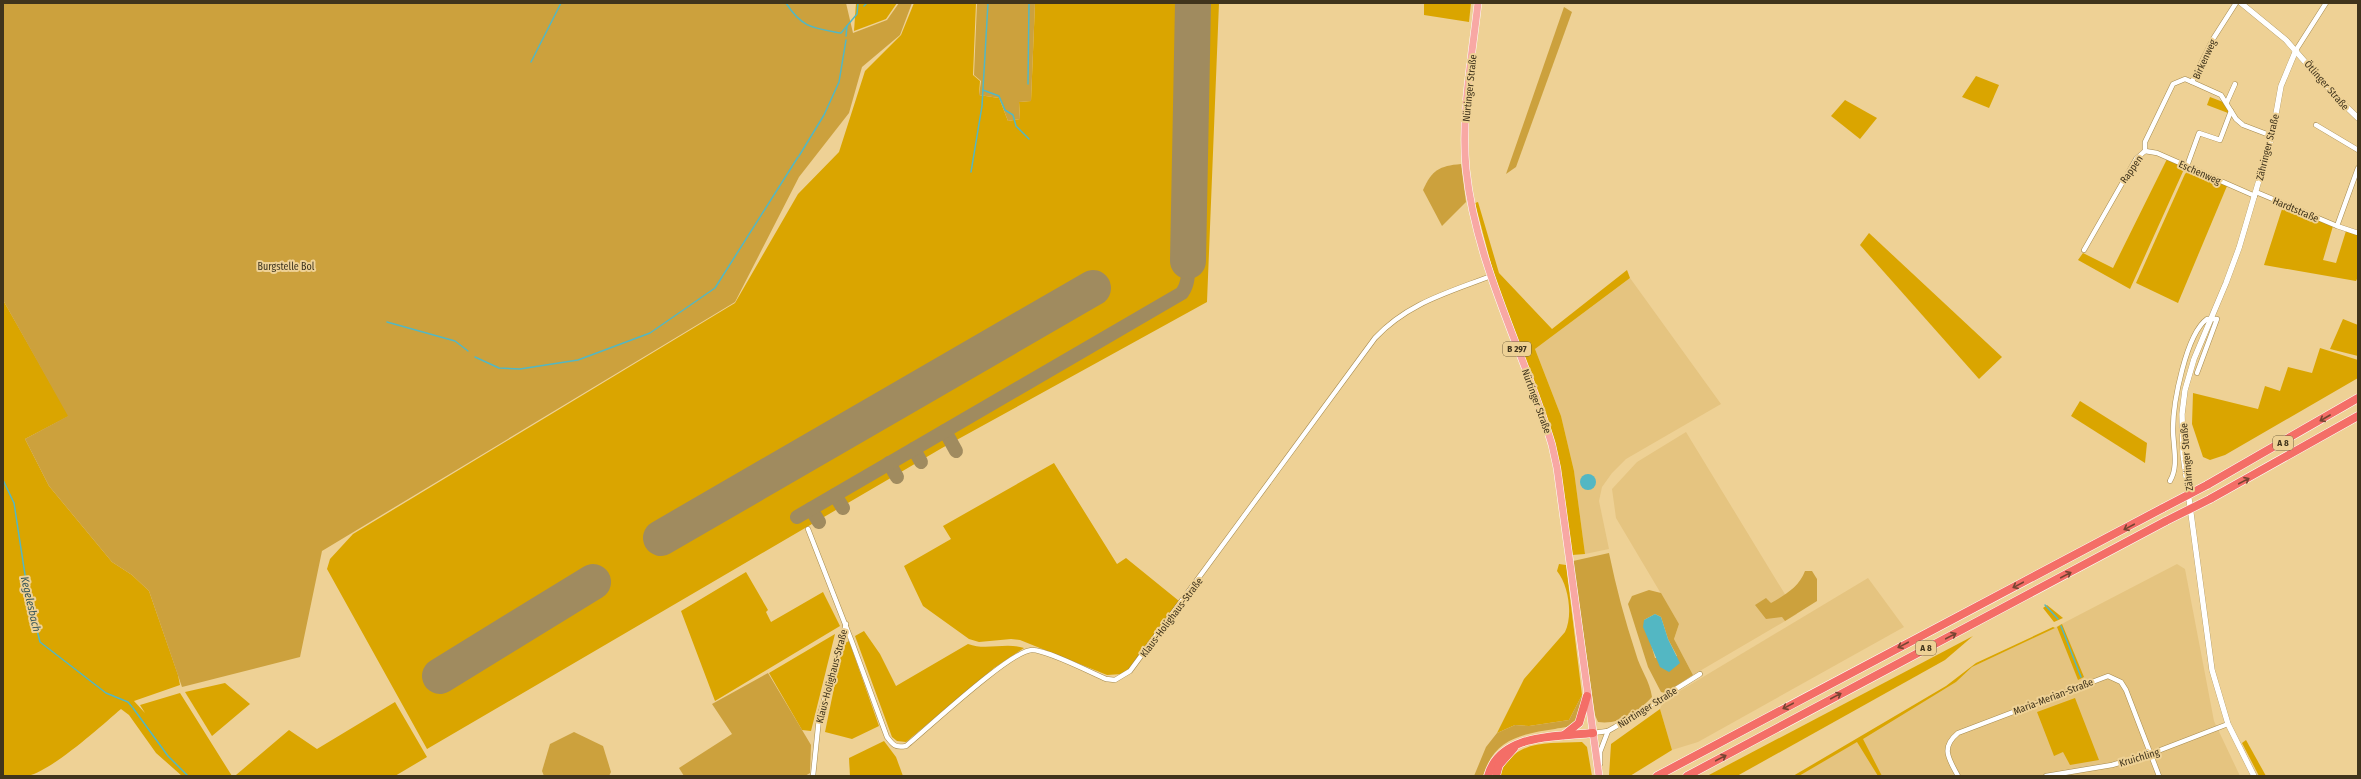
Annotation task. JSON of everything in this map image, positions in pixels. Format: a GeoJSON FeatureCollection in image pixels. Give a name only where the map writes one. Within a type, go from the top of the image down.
{"type":"FeatureCollection","features":[{"type":"Feature","properties":{"kind":"highway","name":"A 8"},"geometry":{"type":"LineString","coordinates":[[1658,776],[2163,508],[2358,398]]}},
{"type":"Feature","properties":{"kind":"highway","name":"A 8"},"geometry":{"type":"LineString","coordinates":[[1687,776],[2210,499],[2358,416]]}},
{"type":"Feature","properties":{"kind":"highway"},"geometry":{"type":"LineString","coordinates":[[1563,735],[1579,723],[1587,696]]}},
{"type":"Feature","properties":{"kind":"highway"},"geometry":{"type":"LineString","coordinates":[[1488,776],[1500,753],[1514,744],[1563,735],[1593,733]]}},
{"type":"Feature","properties":{"kind":"highway"},"geometry":{"type":"LineString","coordinates":[[1496,776],[1504,759],[1516,746],[1525,742]]}},
{"type":"Feature","properties":{"kind":"main road","name":"Nürtinger Straße"},"geometry":{"type":"LineString","coordinates":[[1478,3],[1465,122],[1466,161],[1472,200],[1491,276],[1552,445],[1557,468],[1587,696],[1599,774]]}},
{"type":"Feature","properties":{"kind":"street","name":"Birkenweg"},"geometry":{"type":"LineString","coordinates":[[2236,3],[2213,39],[2192,82],[2222,95],[2231,111],[2243,125],[2272,136]]}},
{"type":"Feature","properties":{"kind":"street","name":"Ötlinger Straße"},"geometry":{"type":"LineString","coordinates":[[2241,3],[2296,50],[2334,95],[2358,118]]}},
{"type":"Feature","properties":{"kind":"street"},"geometry":{"type":"LineString","coordinates":[[2296,50],[2326,3]]}},
{"type":"Feature","properties":{"kind":"street","name":"Zähringer Straße"},"geometry":{"type":"LineString","coordinates":[[2254,776],[2228,724],[2212,670],[2182,436],[2182,414],[2189,375],[2200,344],[2232,267],[2272,136],[2282,86],[2296,50]]}},
{"type":"Feature","properties":{"kind":"street","name":"Rappen"},"geometry":{"type":"LineString","coordinates":[[2084,250],[2136,159],[2145,151],[2145,142],[2173,84],[2185,79],[2192,82]]}},
{"type":"Feature","properties":{"kind":"street"},"geometry":{"type":"LineString","coordinates":[[2227,102],[2235,84]]}},
{"type":"Feature","properties":{"kind":"street"},"geometry":{"type":"LineString","coordinates":[[2187,166],[2199,133],[2220,140],[2231,111]]}},
{"type":"Feature","properties":{"kind":"street"},"geometry":{"type":"LineString","coordinates":[[2316,125],[2358,150]]}},
{"type":"Feature","properties":{"kind":"street","name":"Eschenweg"},"geometry":{"type":"LineString","coordinates":[[2145,151],[2157,153],[2255,194]]}},
{"type":"Feature","properties":{"kind":"street"},"geometry":{"type":"LineString","coordinates":[[2337,226],[2358,168]]}},
{"type":"Feature","properties":{"kind":"street","name":"Hardtstraße"},"geometry":{"type":"LineString","coordinates":[[2255,194],[2358,233]]}},
{"type":"Feature","properties":{"kind":"street","name":"Klaus-Holighaus-Straße"},"geometry":{"type":"LineString","coordinates":[[808,529],[846,624],[887,736],[893,746],[898,748],[906,746],[1005,663],[1028,650],[1042,652],[1106,679],[1115,680],[1123,677],[1130,671],[1220,551],[1375,338],[1387,325],[1407,310],[1491,276]]}},
{"type":"Feature","properties":{"kind":"street"},"geometry":{"type":"LineString","coordinates":[[2170,481],[2175,470],[2173,420],[2181,373],[2199,327],[2212,318],[2217,319],[2196,373]]}},
{"type":"Feature","properties":{"kind":"street","name":"Klaus-Holighaus-Straße"},"geometry":{"type":"LineString","coordinates":[[813,776],[819,718],[846,624]]}},
{"type":"Feature","properties":{"kind":"street","name":"Nürtinger Straße"},"geometry":{"type":"LineString","coordinates":[[1593,733],[1608,731],[1700,674]]}},
{"type":"Feature","properties":{"kind":"street","name":"Maria-Merian-Straße"},"geometry":{"type":"LineString","coordinates":[[1958,776],[1949,760],[1947,746],[1950,739],[1958,733],[2108,676],[2121,682],[2126,690],[2150,754]]}},
{"type":"Feature","properties":{"kind":"street","name":"Kruichling"},"geometry":{"type":"LineString","coordinates":[[2046,776],[2112,765],[2150,754],[2228,724]]}},
{"type":"Feature","properties":{"kind":"street"},"geometry":{"type":"LineString","coordinates":[[1599,774],[1600,752],[1608,731]]}},
{"type":"Feature","properties":{"kind":"street"},"geometry":{"type":"LineString","coordinates":[[2150,754],[2159,776]]}},
{"type":"Feature","properties":{"kind":"shaded area"},"geometry":{"type":"Polygon","coordinates":[[[856,3],[897,3],[886,19],[854,31],[856,3]]]}},
{"type":"Feature","properties":{"kind":"shaded area"},"geometry":{"type":"Polygon","coordinates":[[[914,3],[976,3],[973,75],[980,81],[979,95],[999,98],[1008,121],[1020,119],[1019,102],[1031,101],[1035,3],[1219,3],[1207,302],[942,448],[427,749],[327,569],[330,559],[353,534],[735,303],[798,194],[839,152],[865,71],[901,35],[914,3]]]}},
{"type":"Feature","properties":{"kind":"shaded area"},"geometry":{"type":"Polygon","coordinates":[[[1424,3],[1471,3],[1469,22],[1424,15],[1424,3]]]}},
{"type":"Feature","properties":{"kind":"shaded area"},"geometry":{"type":"Polygon","coordinates":[[[1976,76],[1999,85],[1989,108],[1962,97],[1976,76]]]}},
{"type":"Feature","properties":{"kind":"shaded area"},"geometry":{"type":"Polygon","coordinates":[[[2210,97],[2223,102],[2229,111],[2228,113],[2207,105],[2210,97]]]}},
{"type":"Feature","properties":{"kind":"shaded area"},"geometry":{"type":"Polygon","coordinates":[[[1845,100],[1877,118],[1860,139],[1831,116],[1845,100]]]}},
{"type":"Feature","properties":{"kind":"shaded area"},"geometry":{"type":"Polygon","coordinates":[[[2167,159],[2185,167],[2130,289],[2078,260],[2083,253],[2113,268],[2167,159]]]}},
{"type":"Feature","properties":{"kind":"shaded area"},"geometry":{"type":"Polygon","coordinates":[[[2190,169],[2227,186],[2178,303],[2136,283],[2185,174],[2190,169]]]}},
{"type":"Feature","properties":{"kind":"shaded area"},"geometry":{"type":"Polygon","coordinates":[[[1478,202],[1499,273],[1552,329],[1627,270],[1630,278],[1535,349],[1561,416],[1574,471],[1585,554],[1572,555],[1556,449],[1494,275],[1475,203],[1478,202]]]}},
{"type":"Feature","properties":{"kind":"shaded area"},"geometry":{"type":"Polygon","coordinates":[[[2283,206],[2333,226],[2323,260],[2336,263],[2346,231],[2358,234],[2358,277],[2356,281],[2264,265],[2283,206]]]}},
{"type":"Feature","properties":{"kind":"shaded area"},"geometry":{"type":"Polygon","coordinates":[[[1869,233],[2002,357],[1979,379],[1860,245],[1869,233]]]}},
{"type":"Feature","properties":{"kind":"shaded area"},"geometry":{"type":"Polygon","coordinates":[[[1630,278],[1721,404],[1626,459],[1612,473],[1602,487],[1599,501],[1609,549],[1585,554],[1574,471],[1561,416],[1535,349],[1630,278]]]}},
{"type":"Feature","properties":{"kind":"shaded area"},"geometry":{"type":"Polygon","coordinates":[[[3,300],[69,416],[25,439],[49,486],[112,562],[132,575],[149,591],[178,675],[180,685],[134,701],[145,713],[140,705],[180,693],[232,776],[182,776],[156,753],[129,715],[121,709],[76,747],[39,772],[28,776],[19,777],[3,776],[3,300]]]}},
{"type":"Feature","properties":{"kind":"shaded area"},"geometry":{"type":"Polygon","coordinates":[[[2343,319],[2358,325],[2358,356],[2330,349],[2343,319]]]}},
{"type":"Feature","properties":{"kind":"shaded area"},"geometry":{"type":"Polygon","coordinates":[[[2320,348],[2358,360],[2358,378],[2225,455],[2210,460],[2203,457],[2192,424],[2193,393],[2258,409],[2265,386],[2280,391],[2288,367],[2312,373],[2320,348]]]}},
{"type":"Feature","properties":{"kind":"shaded area"},"geometry":{"type":"Polygon","coordinates":[[[2080,401],[2147,443],[2145,463],[2071,416],[2080,401]]]}},
{"type":"Feature","properties":{"kind":"shaded area"},"geometry":{"type":"Polygon","coordinates":[[[1686,432],[1797,614],[1693,675],[1674,639],[1679,624],[1616,518],[1612,489],[1637,462],[1686,432]]]}},
{"type":"Feature","properties":{"kind":"shaded area"},"geometry":{"type":"Polygon","coordinates":[[[1054,463],[1117,564],[1126,558],[1179,601],[1130,668],[1122,674],[1107,675],[1020,640],[1011,639],[979,642],[969,639],[923,606],[904,566],[951,539],[943,526],[1054,463]]]}},
{"type":"Feature","properties":{"kind":"shaded area"},"geometry":{"type":"Polygon","coordinates":[[[1559,564],[1566,565],[1582,695],[1569,720],[1529,726],[1515,725],[1497,733],[1524,679],[1565,632],[1569,618],[1569,610],[1567,593],[1557,571],[1559,564]]]}},
{"type":"Feature","properties":{"kind":"shaded area"},"geometry":{"type":"Polygon","coordinates":[[[2177,564],[2185,569],[2214,721],[2240,776],[1799,776],[1956,682],[1972,667],[2052,629],[2177,564]]]}},
{"type":"Feature","properties":{"kind":"shaded area"},"geometry":{"type":"Polygon","coordinates":[[[746,572],[768,610],[766,612],[771,622],[823,592],[840,626],[715,701],[681,611],[746,572]]]}},
{"type":"Feature","properties":{"kind":"shaded area"},"geometry":{"type":"Polygon","coordinates":[[[1868,578],[1904,627],[1698,742],[1672,750],[1660,709],[1663,701],[1868,578]]]}},
{"type":"Feature","properties":{"kind":"shaded area"},"geometry":{"type":"Polygon","coordinates":[[[2047,605],[2063,618],[2054,622],[2043,608],[2047,605]]]}},
{"type":"Feature","properties":{"kind":"shaded area"},"geometry":{"type":"Polygon","coordinates":[[[2062,624],[2084,677],[2078,680],[2057,627],[2062,624]]]}},
{"type":"Feature","properties":{"kind":"shaded area"},"geometry":{"type":"Polygon","coordinates":[[[2053,627],[2055,628],[1972,667],[1956,682],[1863,739],[1882,776],[1878,776],[1857,742],[1799,776],[1793,776],[1946,686],[1976,663],[2053,627]]]}},
{"type":"Feature","properties":{"kind":"shaded area"},"geometry":{"type":"Polygon","coordinates":[[[864,631],[880,654],[896,686],[968,644],[982,647],[1017,646],[1024,648],[994,668],[906,742],[897,741],[892,737],[855,636],[864,631]]]}},
{"type":"Feature","properties":{"kind":"shaded area"},"geometry":{"type":"Polygon","coordinates":[[[835,634],[811,731],[802,730],[769,673],[835,634]]]}},
{"type":"Feature","properties":{"kind":"shaded area"},"geometry":{"type":"Polygon","coordinates":[[[1973,636],[1945,660],[1737,776],[1707,776],[1973,636]]]}},
{"type":"Feature","properties":{"kind":"shaded area"},"geometry":{"type":"Polygon","coordinates":[[[849,641],[879,726],[852,739],[825,732],[843,644],[849,641]]]}},
{"type":"Feature","properties":{"kind":"shaded area"},"geometry":{"type":"Polygon","coordinates":[[[225,683],[250,704],[212,736],[185,692],[225,683]]]}},
{"type":"Feature","properties":{"kind":"shaded area"},"geometry":{"type":"Polygon","coordinates":[[[2075,698],[2099,760],[2070,765],[2063,752],[2054,756],[2037,712],[2075,698]]]}},
{"type":"Feature","properties":{"kind":"shaded area"},"geometry":{"type":"Polygon","coordinates":[[[395,702],[427,757],[395,776],[236,775],[289,730],[317,749],[395,702]]]}},
{"type":"Feature","properties":{"kind":"shaded area"},"geometry":{"type":"Polygon","coordinates":[[[1660,709],[1672,750],[1630,776],[1609,776],[1611,744],[1660,709]]]}},
{"type":"Feature","properties":{"kind":"shaded area"},"geometry":{"type":"Polygon","coordinates":[[[2246,740],[2266,776],[2259,776],[2242,743],[2246,740]]]}},
{"type":"Feature","properties":{"kind":"shaded area"},"geometry":{"type":"Polygon","coordinates":[[[884,741],[896,757],[903,776],[850,776],[849,758],[884,741]]]}},
{"type":"Feature","properties":{"kind":"shaded area"},"geometry":{"type":"Polygon","coordinates":[[[1582,742],[1587,747],[1592,776],[1499,776],[1506,764],[1514,755],[1523,749],[1545,744],[1582,742]]]}},
{"type":"Feature","properties":{"kind":"green space","name":"Burgstelle Bol"},"geometry":{"type":"Polygon","coordinates":[[[3,3],[846,3],[853,33],[887,20],[899,3],[912,3],[900,35],[862,67],[849,113],[799,177],[735,302],[322,551],[300,657],[182,687],[149,591],[132,575],[112,562],[49,486],[25,439],[68,416],[3,300],[3,3]]]}},
{"type":"Feature","properties":{"kind":"green space"},"geometry":{"type":"Polygon","coordinates":[[[977,3],[1035,3],[1031,101],[1019,102],[1020,119],[1008,121],[999,98],[979,95],[981,81],[974,75],[977,3]]]}},
{"type":"Feature","properties":{"kind":"green space"},"geometry":{"type":"Polygon","coordinates":[[[1564,7],[1572,12],[1516,167],[1506,174],[1564,7]]]}},
{"type":"Feature","properties":{"kind":"green space"},"geometry":{"type":"Polygon","coordinates":[[[1461,164],[1466,202],[1442,226],[1423,190],[1426,183],[1437,170],[1447,166],[1461,164]]]}},
{"type":"Feature","properties":{"kind":"green space"},"geometry":{"type":"Polygon","coordinates":[[[1609,553],[1628,629],[1652,697],[1641,708],[1628,716],[1614,721],[1598,722],[1595,715],[1573,561],[1609,553]]]}},
{"type":"Feature","properties":{"kind":"green space"},"geometry":{"type":"Polygon","coordinates":[[[1805,571],[1812,571],[1817,579],[1817,601],[1785,621],[1782,617],[1766,619],[1755,605],[1766,598],[1771,603],[1786,594],[1799,582],[1805,571]]]}},
{"type":"Feature","properties":{"kind":"green space"},"geometry":{"type":"Polygon","coordinates":[[[1649,590],[1661,593],[1679,624],[1674,639],[1693,675],[1665,693],[1661,692],[1648,667],[1628,604],[1632,596],[1649,590]],[[1655,614],[1644,620],[1655,658],[1677,656],[1668,639],[1661,617],[1655,614]]]}},
{"type":"Feature","properties":{"kind":"green space"},"geometry":{"type":"Polygon","coordinates":[[[768,673],[811,745],[810,773],[805,776],[684,776],[679,768],[732,734],[712,704],[768,673]]]}},
{"type":"Feature","properties":{"kind":"green space"},"geometry":{"type":"Polygon","coordinates":[[[1582,695],[1580,713],[1573,724],[1566,727],[1531,733],[1510,740],[1494,754],[1483,776],[1474,776],[1486,747],[1497,733],[1515,725],[1529,726],[1569,720],[1582,695]]]}},
{"type":"Feature","properties":{"kind":"green space"},"geometry":{"type":"Polygon","coordinates":[[[574,732],[603,746],[611,772],[609,776],[544,776],[542,771],[550,744],[574,732]]]}},
{"type":"Feature","properties":{"kind":"water"},"geometry":{"type":"Polygon","coordinates":[[[1588,474],[1594,476],[1596,482],[1594,488],[1588,490],[1582,488],[1580,482],[1582,476],[1588,474]]]}},
{"type":"Feature","properties":{"kind":"water"},"geometry":{"type":"Polygon","coordinates":[[[1655,614],[1661,617],[1668,639],[1680,663],[1669,672],[1660,667],[1643,627],[1644,620],[1655,614]]]}},
{"type":"Feature","properties":{"kind":"waterway"},"geometry":{"type":"LineString","coordinates":[[531,62],[561,3]]}},
{"type":"Feature","properties":{"kind":"waterway"},"geometry":{"type":"LineString","coordinates":[[786,3],[797,18],[809,26],[841,33],[857,14],[858,3]]}},
{"type":"Feature","properties":{"kind":"waterway"},"geometry":{"type":"LineString","coordinates":[[864,6],[867,3]]}},
{"type":"Feature","properties":{"kind":"waterway"},"geometry":{"type":"LineString","coordinates":[[971,172],[982,106],[988,3]]}},
{"type":"Feature","properties":{"kind":"waterway"},"geometry":{"type":"LineString","coordinates":[[1028,84],[1029,3]]}},
{"type":"Feature","properties":{"kind":"waterway"},"geometry":{"type":"LineString","coordinates":[[846,36],[847,26]]}},
{"type":"Feature","properties":{"kind":"waterway"},"geometry":{"type":"LineString","coordinates":[[799,156],[824,115],[839,82],[846,40]]}},
{"type":"Feature","properties":{"kind":"waterway"},"geometry":{"type":"LineString","coordinates":[[983,90],[999,96],[1005,110],[1013,115],[1016,126],[1029,139]]}},
{"type":"Feature","properties":{"kind":"waterway"},"geometry":{"type":"LineString","coordinates":[[475,357],[499,368],[520,369],[578,360],[650,333],[715,288],[798,157]]}},
{"type":"Feature","properties":{"kind":"waterway"},"geometry":{"type":"LineString","coordinates":[[387,322],[455,341],[468,351]]}},
{"type":"Feature","properties":{"kind":"waterway","name":"Kegelesbach"},"geometry":{"type":"LineString","coordinates":[[3,480],[14,503],[28,594],[40,642],[106,693],[128,702],[132,707]]}},
{"type":"Feature","properties":{"kind":"waterway"},"geometry":{"type":"LineString","coordinates":[[2045,605],[2058,619]]}},
{"type":"Feature","properties":{"kind":"waterway"},"geometry":{"type":"LineString","coordinates":[[2061,626],[2081,677]]}},
{"type":"Feature","properties":{"kind":"waterway","name":"Kegelesbach"},"geometry":{"type":"LineString","coordinates":[[133,708],[168,756],[188,776]]}},
{"type":"Feature","properties":{"kind":"taxiway"},"geometry":{"type":"LineString","coordinates":[[797,517],[1182,293],[1187,282],[1188,261]]}},
{"type":"Feature","properties":{"kind":"taxiway"},"geometry":{"type":"LineString","coordinates":[[945,431],[956,451]]}},
{"type":"Feature","properties":{"kind":"taxiway"},"geometry":{"type":"LineString","coordinates":[[914,449],[921,462]]}},
{"type":"Feature","properties":{"kind":"taxiway"},"geometry":{"type":"LineString","coordinates":[[889,463],[897,477]]}},
{"type":"Feature","properties":{"kind":"taxiway"},"geometry":{"type":"LineString","coordinates":[[835,495],[843,508]]}},
{"type":"Feature","properties":{"kind":"taxiway"},"geometry":{"type":"LineString","coordinates":[[811,509],[819,522]]}},
{"type":"Feature","properties":{"kind":"runway"},"geometry":{"type":"LineString","coordinates":[[1188,261],[1193,3]]}},
{"type":"Feature","properties":{"kind":"runway"},"geometry":{"type":"LineString","coordinates":[[661,538],[1093,288]]}},
{"type":"Feature","properties":{"kind":"runway"},"geometry":{"type":"LineString","coordinates":[[440,676],[593,582]]}}]}
